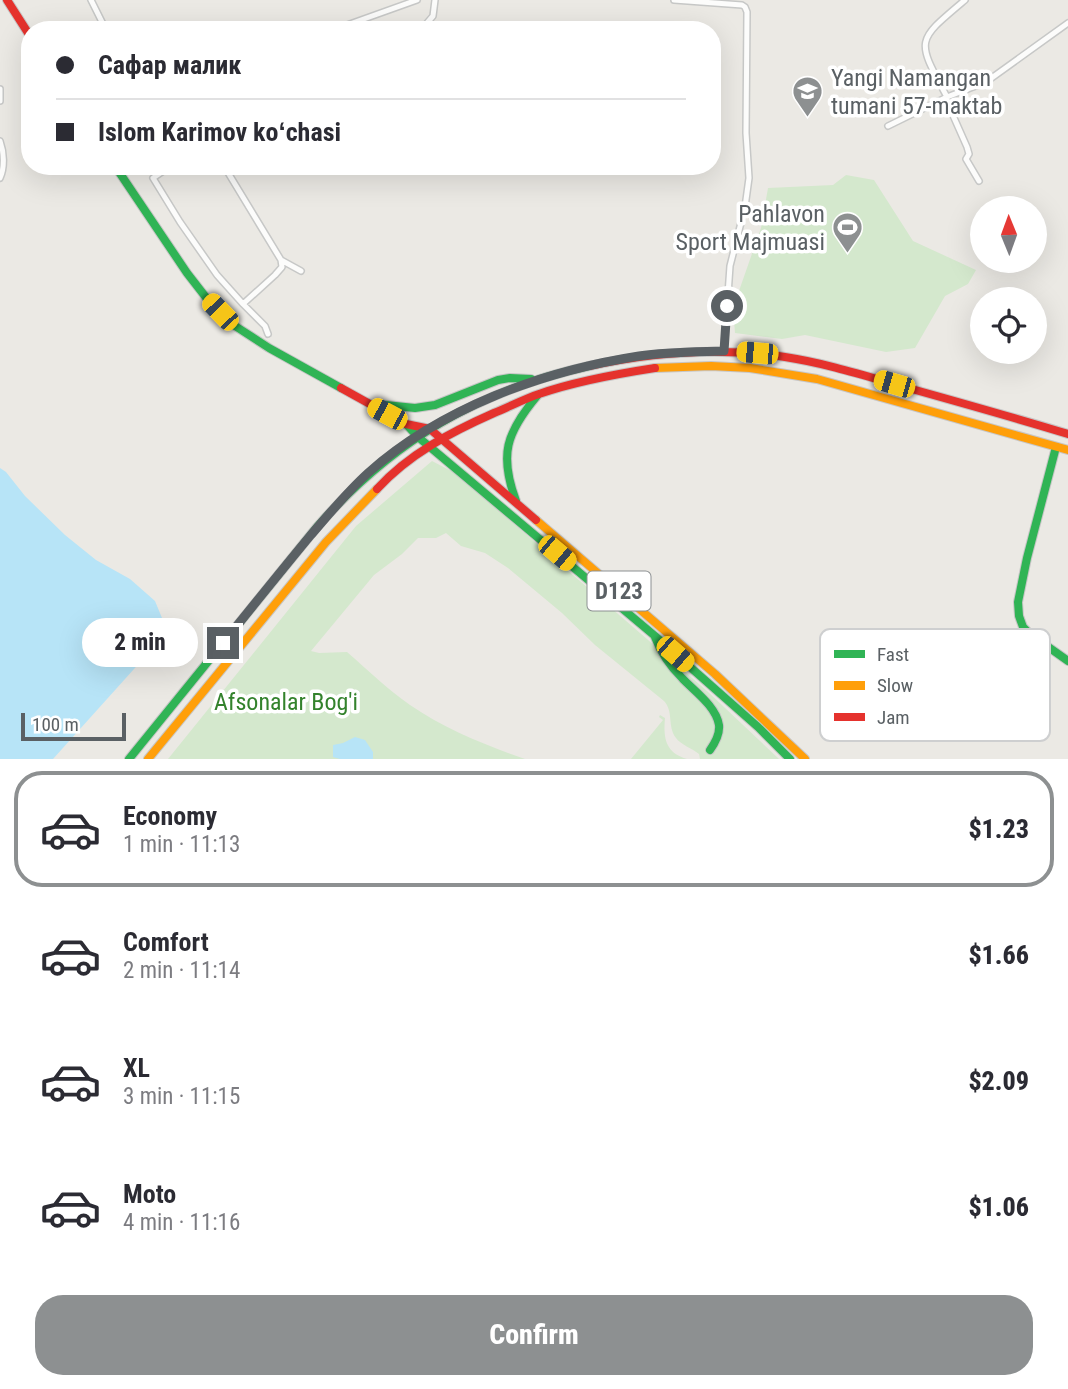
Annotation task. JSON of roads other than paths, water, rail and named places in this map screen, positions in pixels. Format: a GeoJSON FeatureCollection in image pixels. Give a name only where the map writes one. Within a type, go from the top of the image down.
{"type":"FeatureCollection","features":[{"type":"Feature","properties":{"kind":"main road"},"geometry":{"type":"LineString","coordinates":[[7,0],[21,22]]}},
{"type":"Feature","properties":{"kind":"main road","name":"D123"},"geometry":{"type":"LineString","coordinates":[[121,175],[187,273],[220,312],[239,329],[406,424],[430,429],[715,674],[805,759]]}},
{"type":"Feature","properties":{"kind":"main road"},"geometry":{"type":"LineString","coordinates":[[129,759],[189,679],[368,473],[430,429],[491,397],[536,380],[641,356],[724,351],[804,360],[844,369],[1068,434]]}},
{"type":"Feature","properties":{"kind":"main road"},"geometry":{"type":"LineString","coordinates":[[148,759],[326,542],[383,482],[441,438],[539,394],[605,376],[653,368],[750,368],[837,384],[1068,450]]}},
{"type":"Feature","properties":{"kind":"main road"},"geometry":{"type":"LineString","coordinates":[[369,404],[415,408],[435,405],[498,380],[536,380]]}},
{"type":"Feature","properties":{"kind":"main road"},"geometry":{"type":"LineString","coordinates":[[914,407],[919,391]]}},
{"type":"Feature","properties":{"kind":"main road"},"geometry":{"type":"LineString","coordinates":[[517,502],[506,471],[507,444],[517,423],[539,394]]}},
{"type":"Feature","properties":{"kind":"main road","name":"D123"},"geometry":{"type":"LineString","coordinates":[[406,424],[654,636],[758,727],[790,759]]}},
{"type":"Feature","properties":{"kind":"main road"},"geometry":{"type":"LineString","coordinates":[[1025,629],[1018,616],[1018,602],[1056,447]]}},
{"type":"Feature","properties":{"kind":"main road"},"geometry":{"type":"LineString","coordinates":[[654,636],[665,659],[716,715],[719,727],[717,739],[710,750]]}},
{"type":"Feature","properties":{"kind":"main road"},"geometry":{"type":"LineString","coordinates":[[1050,648],[1068,661]]}},
{"type":"Feature","properties":{"kind":"street"},"geometry":{"type":"LineString","coordinates":[[91,0],[102,21]]}},
{"type":"Feature","properties":{"kind":"street"},"geometry":{"type":"LineString","coordinates":[[358,21],[417,0]]}},
{"type":"Feature","properties":{"kind":"street"},"geometry":{"type":"LineString","coordinates":[[429,21],[433,16],[435,0]]}},
{"type":"Feature","properties":{"kind":"street"},"geometry":{"type":"LineString","coordinates":[[674,0],[742,5],[747,12],[746,132],[749,178],[745,207],[730,266],[724,351]]}},
{"type":"Feature","properties":{"kind":"street"},"geometry":{"type":"LineString","coordinates":[[965,0],[935,25],[926,37],[924,45],[928,61],[947,97],[967,147],[969,154],[966,159],[979,181]]}},
{"type":"Feature","properties":{"kind":"street"},"geometry":{"type":"LineString","coordinates":[[888,126],[947,97],[986,82],[1068,23]]}},
{"type":"Feature","properties":{"kind":"street"},"geometry":{"type":"LineString","coordinates":[[0,89],[0,101]]}},
{"type":"Feature","properties":{"kind":"street"},"geometry":{"type":"LineString","coordinates":[[0,141],[3,150],[0,178]]}},
{"type":"Feature","properties":{"kind":"street"},"geometry":{"type":"LineString","coordinates":[[158,175],[153,178],[180,222],[217,275],[265,326],[268,334]]}},
{"type":"Feature","properties":{"kind":"street"},"geometry":{"type":"LineString","coordinates":[[229,175],[281,260],[282,267],[243,304]]}},
{"type":"Feature","properties":{"kind":"street"},"geometry":{"type":"LineString","coordinates":[[281,260],[301,271]]}},
{"type":"Feature","properties":{"kind":"water"},"geometry":{"type":"Polygon","coordinates":[[[0,468],[65,535],[96,560],[130,579],[155,601],[162,618],[161,639],[53,759],[0,759],[0,468]]]}},
{"type":"Feature","properties":{"kind":"water"},"geometry":{"type":"Polygon","coordinates":[[[355,737],[365,740],[373,752],[373,759],[333,757],[333,745],[355,737]]]}},
{"type":"Feature","properties":{"kind":"place","name":"Yangi Namangan tumani 57-maktab"},"geometry":{"type":"Point","coordinates":[808,119]}},
{"type":"Feature","properties":{"kind":"place","name":"Pahlavon Sport Majmuasi"},"geometry":{"type":"Point","coordinates":[848,255]}},
{"type":"Feature","properties":{"kind":"park label","name":"Afsonalar Bog'i"},"geometry":{"type":"Point","coordinates":[286,702]}}]}
